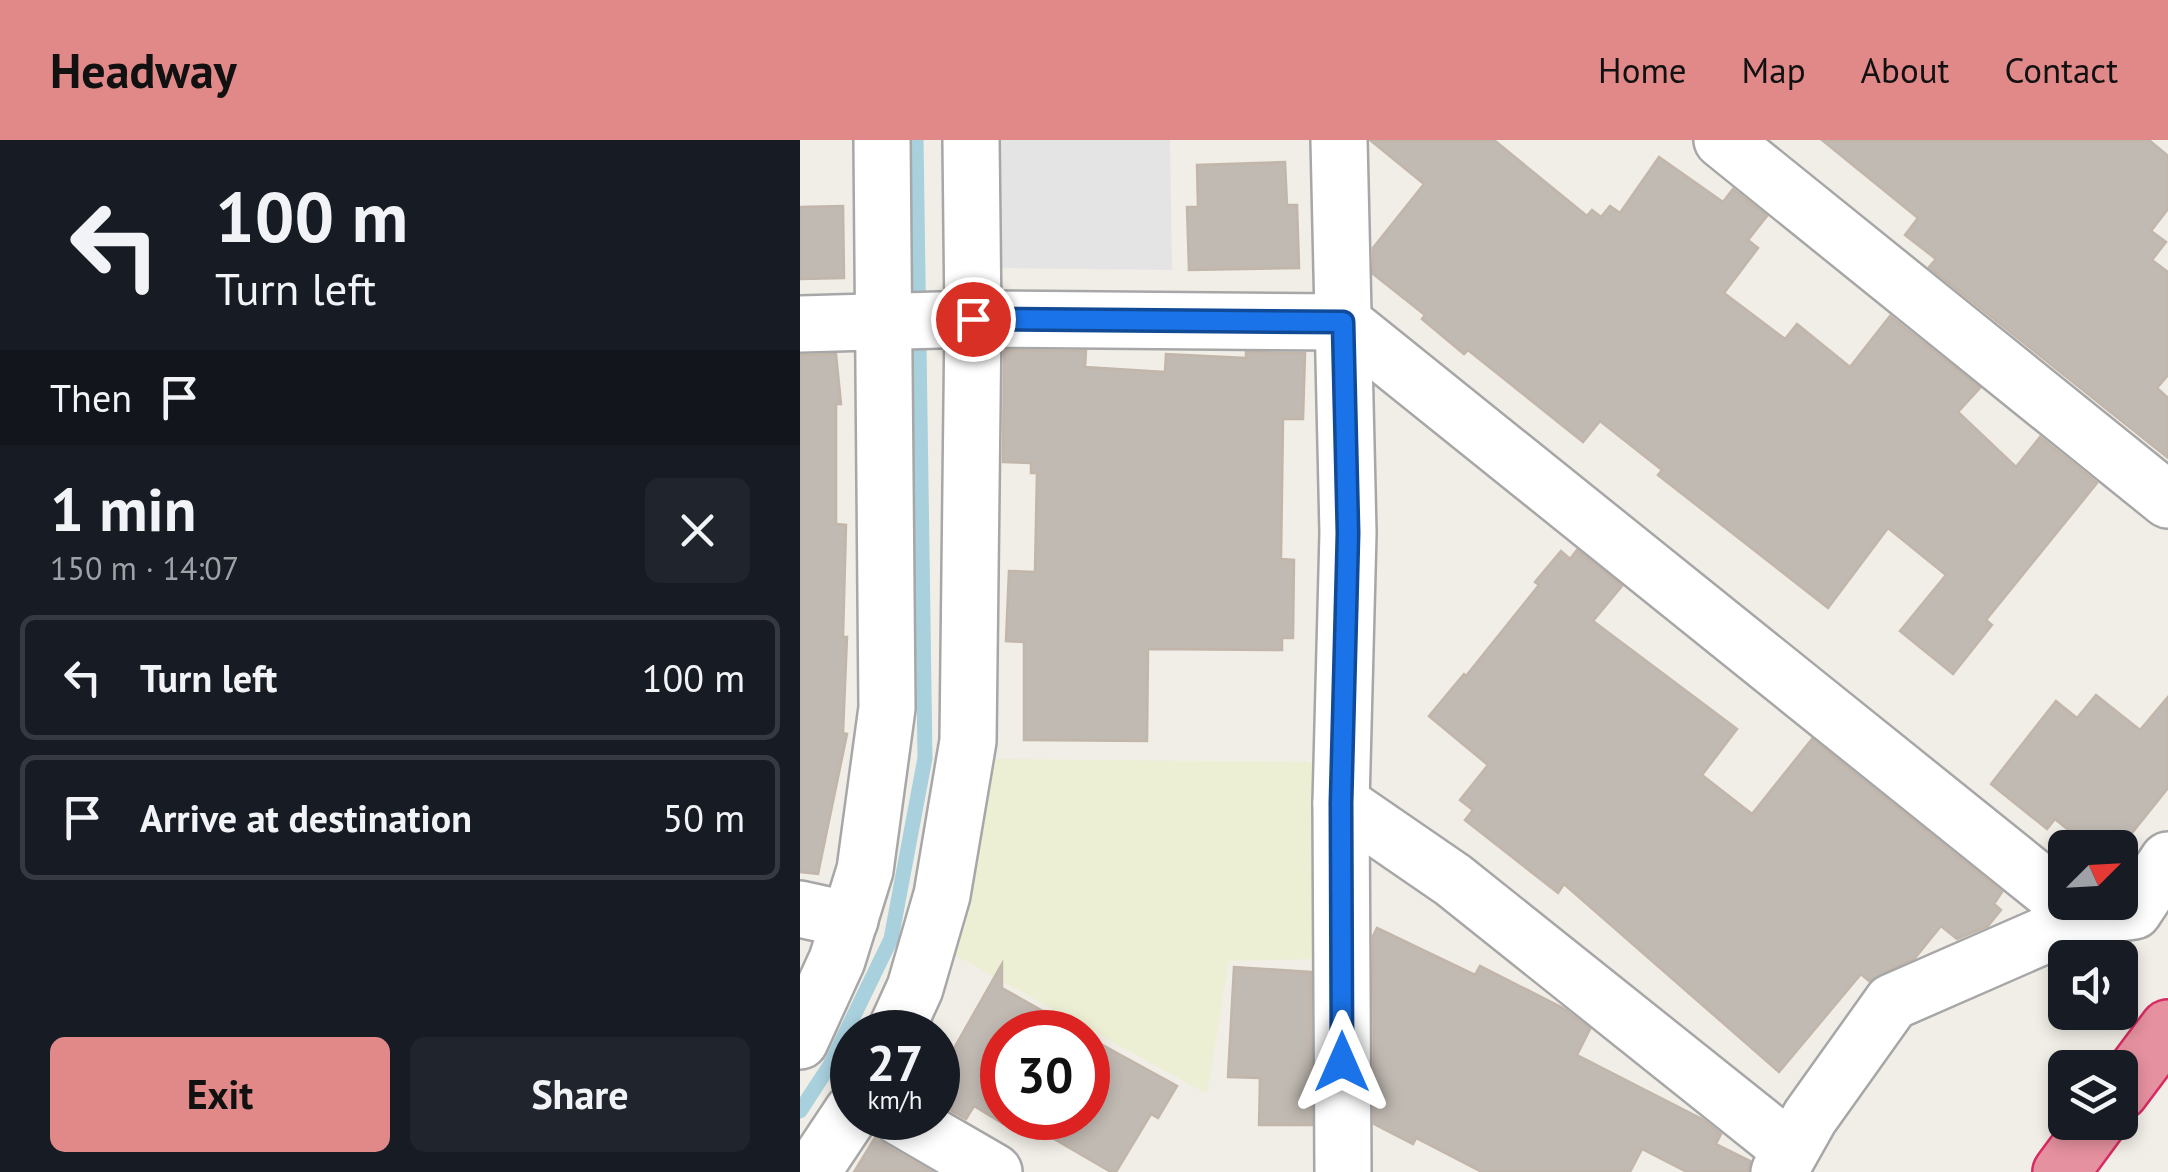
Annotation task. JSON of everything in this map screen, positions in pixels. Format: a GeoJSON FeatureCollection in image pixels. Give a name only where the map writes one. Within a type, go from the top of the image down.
{"type":"FeatureCollection","features":[{"type":"Feature","properties":{"kind":"highway"},"geometry":{"type":"LineString","coordinates":[[2138,1068],[2168,1028]]}},
{"type":"Feature","properties":{"kind":"highway"},"geometry":{"type":"LineString","coordinates":[[2061,1172],[2085,1140]]}},
{"type":"Feature","properties":{"kind":"street"},"geometry":{"type":"LineString","coordinates":[[800,1042],[837,960],[825,915],[865,870],[888,708],[882,140]]}},
{"type":"Feature","properties":{"kind":"street"},"geometry":{"type":"LineString","coordinates":[[905,1010],[942,896],[968,741],[971,140]]}},
{"type":"Feature","properties":{"kind":"street"},"geometry":{"type":"LineString","coordinates":[[1339,140],[1348,533],[1341,803],[1343,1172]]}},
{"type":"Feature","properties":{"kind":"street"},"geometry":{"type":"LineString","coordinates":[[1740,145],[2168,500]]}},
{"type":"Feature","properties":{"kind":"street"},"geometry":{"type":"LineString","coordinates":[[800,324],[973,319],[1343,322],[2048,889]]}},
{"type":"Feature","properties":{"kind":"street"},"geometry":{"type":"LineString","coordinates":[[1341,803],[1453,880],[1785,1161],[1810,1116],[1892,1002],[2079,920]]}},
{"type":"Feature","properties":{"kind":"street"},"geometry":{"type":"LineString","coordinates":[[2138,904],[2168,860]]}},
{"type":"Feature","properties":{"kind":"street"},"geometry":{"type":"LineString","coordinates":[[812,1172],[833,1140]]}},
{"type":"Feature","properties":{"kind":"street"},"geometry":{"type":"LineString","coordinates":[[939,1140],[994,1172]]}},
{"type":"Feature","properties":{"kind":"green space"},"geometry":{"type":"Polygon","coordinates":[[[988,759],[1315,762],[1319,959],[1229,961],[1207,1094],[1110,1041],[1110,1010],[1054,1010],[951,953],[970,895],[988,759]]]}},
{"type":"Feature","properties":{"kind":"shaded area"},"geometry":{"type":"Polygon","coordinates":[[[987,140],[1170,140],[1172,270],[988,268],[987,140]]]}},
{"type":"Feature","properties":{"kind":"building"},"geometry":{"type":"Polygon","coordinates":[[[1370,140],[1494,140],[1587,216],[1592,210],[1601,217],[1610,206],[1620,213],[1659,157],[1723,202],[1733,189],[1767,216],[1748,240],[1758,248],[1724,293],[1785,339],[1797,324],[1850,367],[1890,316],[1980,388],[1958,412],[2016,467],[2040,437],[2097,483],[1986,620],[1992,625],[1953,674],[1900,631],[1946,575],[1888,528],[1828,608],[1658,475],[1662,470],[1600,421],[1583,442],[1468,350],[1464,354],[1422,319],[1425,315],[1373,274],[1373,248],[1424,184],[1370,140]]]}},
{"type":"Feature","properties":{"kind":"building"},"geometry":{"type":"Polygon","coordinates":[[[1822,140],[2149,140],[2168,156],[2168,209],[2151,231],[2166,242],[2152,260],[2168,272],[2168,375],[2157,388],[2168,398],[2168,458],[1929,267],[1936,259],[1905,235],[1918,218],[1822,140]]]}},
{"type":"Feature","properties":{"kind":"building"},"geometry":{"type":"Polygon","coordinates":[[[1285,162],[1287,205],[1297,205],[1299,268],[1189,270],[1187,207],[1198,207],[1197,165],[1285,162]]]}},
{"type":"Feature","properties":{"kind":"building"},"geometry":{"type":"Polygon","coordinates":[[[843,206],[844,278],[800,279],[800,207],[843,206]]]}},
{"type":"Feature","properties":{"kind":"building"},"geometry":{"type":"Polygon","coordinates":[[[1004,350],[1086,351],[1085,367],[1165,372],[1166,354],[1246,358],[1246,352],[1305,353],[1303,419],[1283,419],[1281,559],[1294,560],[1293,638],[1282,638],[1282,650],[1148,649],[1147,741],[1024,740],[1024,642],[1006,641],[1009,571],[1035,572],[1037,473],[1031,473],[1031,463],[1003,462],[1004,350]]]}},
{"type":"Feature","properties":{"kind":"building"},"geometry":{"type":"Polygon","coordinates":[[[836,354],[841,404],[836,404],[836,524],[846,525],[843,733],[847,734],[818,874],[800,872],[800,355],[836,354]]]}},
{"type":"Feature","properties":{"kind":"building"},"geometry":{"type":"Polygon","coordinates":[[[1577,550],[1622,586],[1593,621],[1737,729],[1702,775],[1752,814],[1812,739],[2002,892],[1994,904],[2001,910],[1988,926],[1957,939],[1941,926],[1915,958],[1869,981],[1861,974],[1779,1072],[1564,884],[1558,893],[1465,820],[1473,810],[1460,800],[1488,765],[1429,716],[1539,585],[1535,582],[1561,551],[1570,559],[1577,550]]]}},
{"type":"Feature","properties":{"kind":"building"},"geometry":{"type":"Polygon","coordinates":[[[2096,695],[2140,730],[2168,697],[2168,788],[2134,830],[2068,830],[2055,819],[2047,829],[1991,784],[2056,701],[2077,718],[2096,695]]]}},
{"type":"Feature","properties":{"kind":"building"},"geometry":{"type":"Polygon","coordinates":[[[1377,928],[1475,975],[1480,966],[1563,1008],[1590,1029],[1577,1055],[1702,1119],[1721,1134],[1716,1144],[1750,1161],[1748,1172],[1687,1172],[1642,1149],[1630,1172],[1482,1172],[1416,1138],[1413,1144],[1374,1124],[1373,936],[1377,928]]]}},
{"type":"Feature","properties":{"kind":"building"},"geometry":{"type":"Polygon","coordinates":[[[1002,964],[1002,988],[1041,1010],[980,1010],[980,1110],[974,1106],[966,1119],[960,1116],[960,1038],[1002,964]]]}},
{"type":"Feature","properties":{"kind":"building"},"geometry":{"type":"Polygon","coordinates":[[[1234,967],[1311,972],[1312,1125],[1259,1125],[1260,1078],[1228,1077],[1234,967]]]}},
{"type":"Feature","properties":{"kind":"building"},"geometry":{"type":"Polygon","coordinates":[[[1110,1049],[1177,1086],[1158,1118],[1151,1114],[1116,1172],[1056,1140],[1110,1140],[1110,1049]]]}},
{"type":"Feature","properties":{"kind":"building"},"geometry":{"type":"Polygon","coordinates":[[[874,1140],[880,1140],[932,1172],[854,1172],[874,1140]]]}},
{"type":"Feature","properties":{"kind":"waterway"},"geometry":{"type":"LineString","coordinates":[[800,1111],[830,1065],[891,939],[925,758],[916,140]]}},
{"type":"Feature","properties":{"kind":"route"},"geometry":{"type":"LineString","coordinates":[[973,319],[1343,322],[1348,533],[1341,803],[1342,1062]]}}]}
